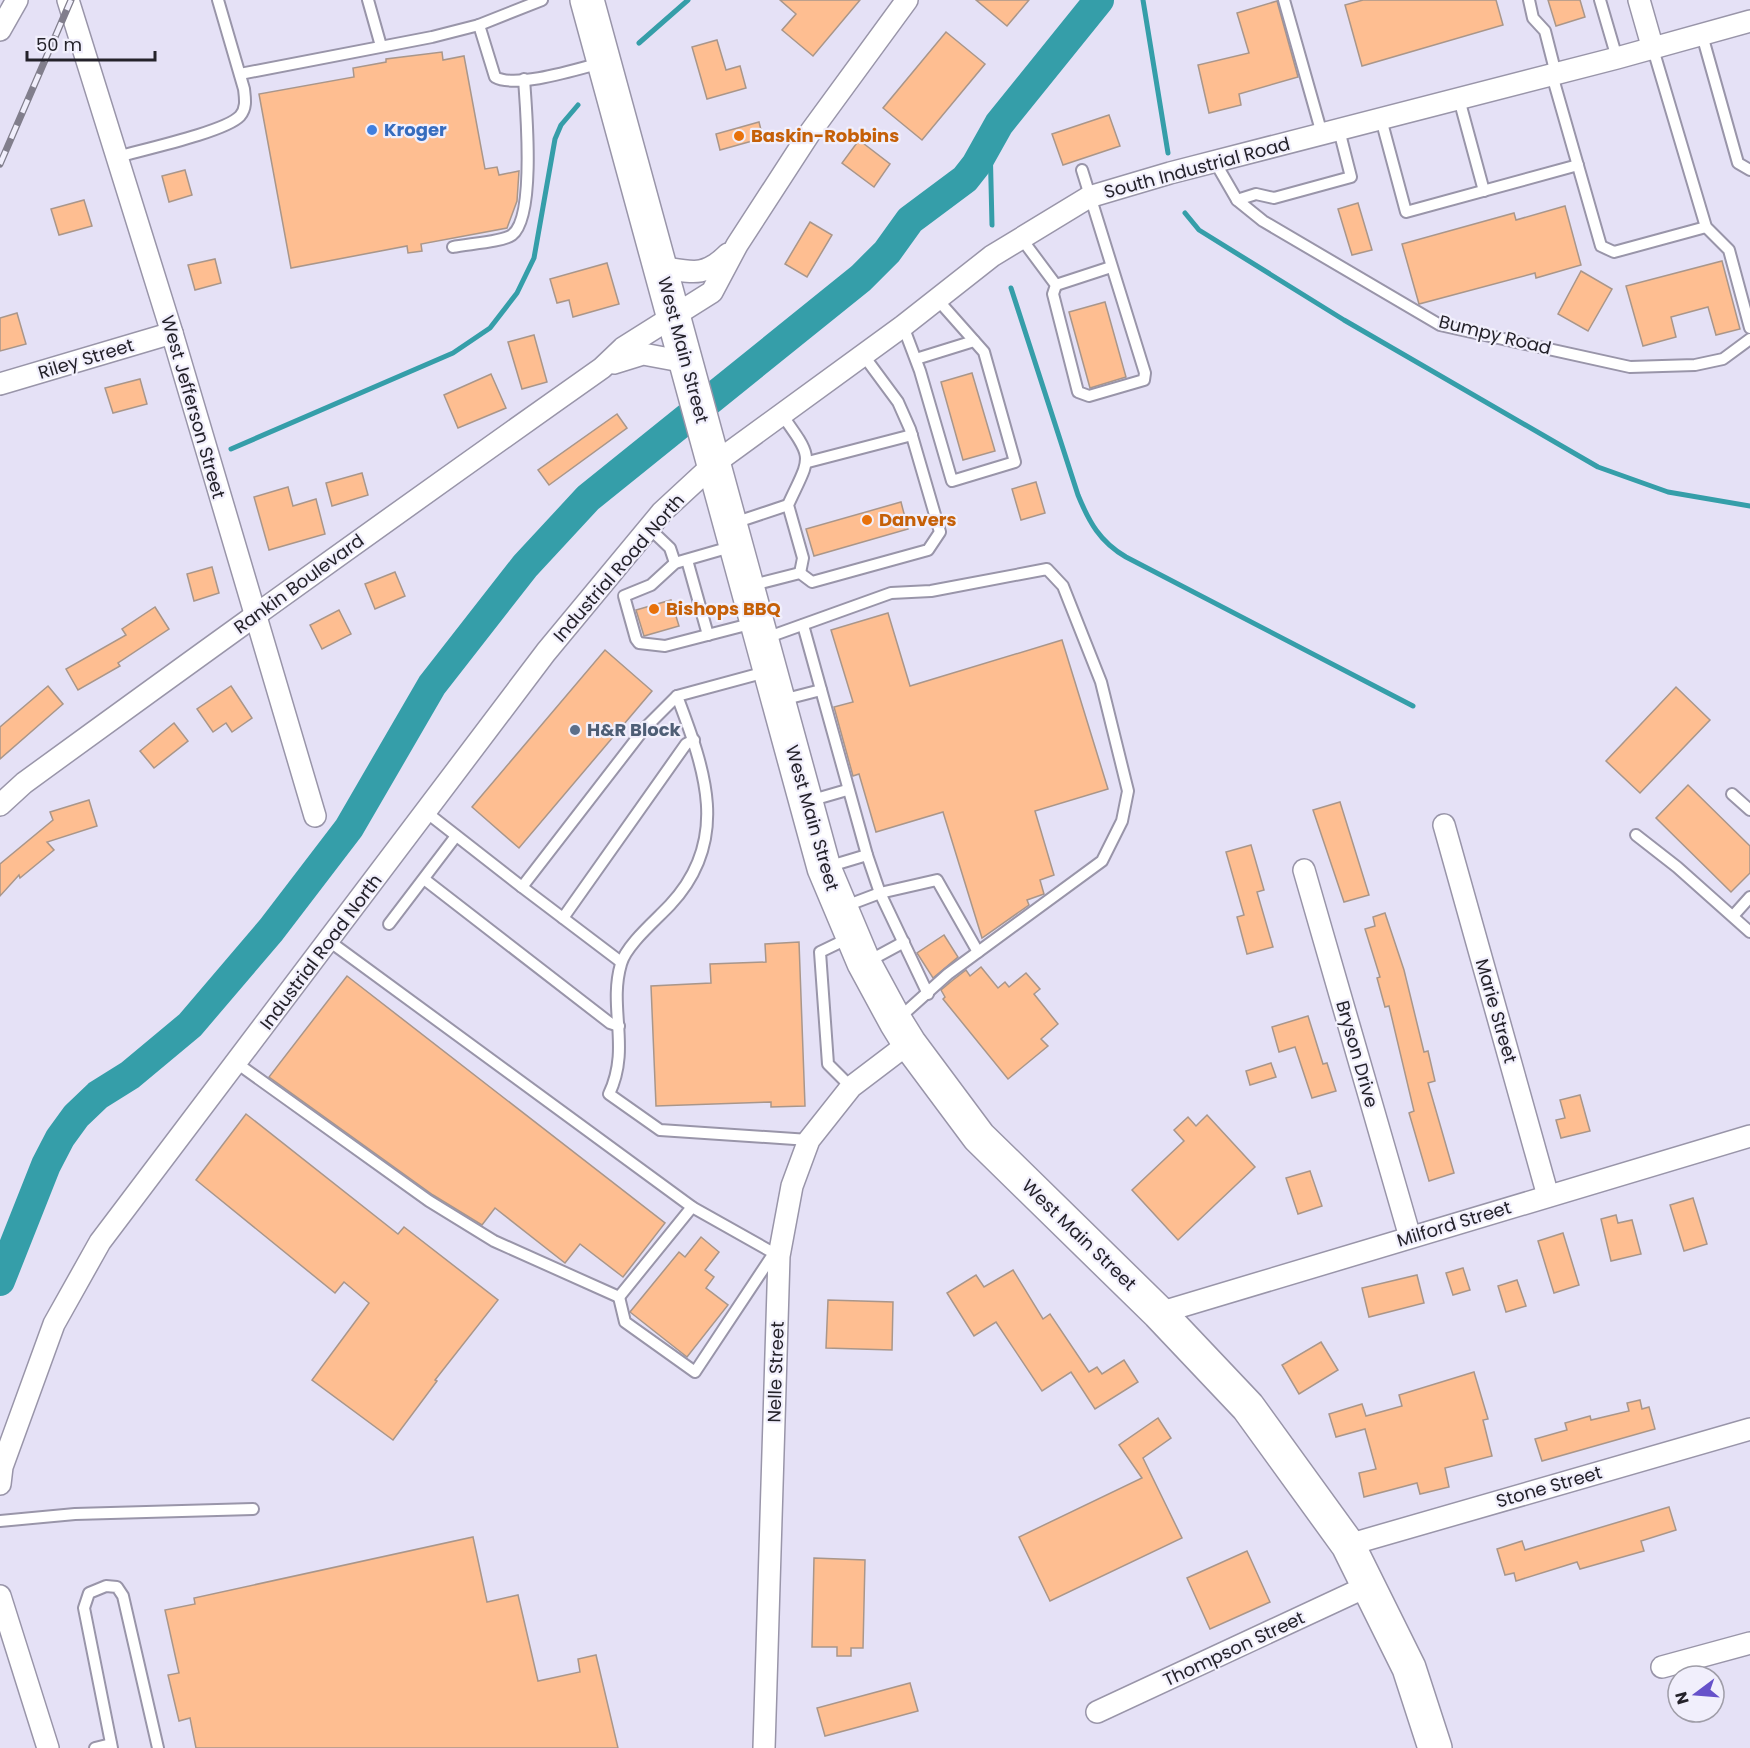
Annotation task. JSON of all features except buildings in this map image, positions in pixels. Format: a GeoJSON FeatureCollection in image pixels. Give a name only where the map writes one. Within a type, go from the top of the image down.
{"type":"FeatureCollection","features":[{"type":"Feature","properties":{"kind":"main road","name":"West Main Street"},"geometry":{"type":"LineString","coordinates":[[587,0],[824,868],[852,936],[902,1032],[979,1137],[1159,1313],[1248,1407],[1348,1545],[1370,1585],[1409,1668],[1435,1748]]}},
{"type":"Feature","properties":{"kind":"street"},"geometry":{"type":"LineString","coordinates":[[0,30],[17,0]]}},
{"type":"Feature","properties":{"kind":"street","name":"West Jefferson Street"},"geometry":{"type":"LineString","coordinates":[[68,0],[171,333],[315,816]]}},
{"type":"Feature","properties":{"kind":"street","name":"Rankin Boulevard"},"geometry":{"type":"LineString","coordinates":[[0,805],[24,783],[255,618],[317,569],[602,368],[623,348],[712,292],[737,246],[809,134],[907,0]]}},
{"type":"Feature","properties":{"kind":"street"},"geometry":{"type":"LineString","coordinates":[[1639,0],[1653,49]]}},
{"type":"Feature","properties":{"kind":"street","name":"South Industrial Road"},"geometry":{"type":"LineString","coordinates":[[715,463],[864,356],[992,256],[1089,197],[1215,162],[1653,49],[1750,21]]}},
{"type":"Feature","properties":{"kind":"street","name":"Rankin Boulevard"},"geometry":{"type":"LineString","coordinates":[[660,267],[705,272],[716,267],[737,246]]}},
{"type":"Feature","properties":{"kind":"street","name":"Riley Street"},"geometry":{"type":"LineString","coordinates":[[0,384],[171,333]]}},
{"type":"Feature","properties":{"kind":"street","name":"Rankin Boulevard"},"geometry":{"type":"LineString","coordinates":[[602,368],[643,354],[689,374]]}},
{"type":"Feature","properties":{"kind":"street","name":"Industrial Road North"},"geometry":{"type":"LineString","coordinates":[[1,1472],[54,1324],[100,1242],[238,1064],[546,652],[615,588],[649,528],[715,463]]}},
{"type":"Feature","properties":{"kind":"street","name":"Marie Street"},"geometry":{"type":"LineString","coordinates":[[1443,825],[1548,1196]]}},
{"type":"Feature","properties":{"kind":"street","name":"Bryson Drive"},"geometry":{"type":"LineString","coordinates":[[1304,870],[1410,1237]]}},
{"type":"Feature","properties":{"kind":"street","name":"Nelle Street"},"geometry":{"type":"LineString","coordinates":[[764,1748],[776,1255],[792,1185],[809,1140],[851,1086],[902,1032]]}},
{"type":"Feature","properties":{"kind":"street","name":"Milford Street"},"geometry":{"type":"LineString","coordinates":[[1159,1313],[1750,1136]]}},
{"type":"Feature","properties":{"kind":"street","name":"Stone Street"},"geometry":{"type":"LineString","coordinates":[[1348,1545],[1750,1429]]}},
{"type":"Feature","properties":{"kind":"street","name":"Thompson Street"},"geometry":{"type":"LineString","coordinates":[[1097,1712],[1370,1585]]}},
{"type":"Feature","properties":{"kind":"street"},"geometry":{"type":"LineString","coordinates":[[0,1596],[48,1748]]}},
{"type":"Feature","properties":{"kind":"street"},"geometry":{"type":"LineString","coordinates":[[1662,1667],[1750,1643]]}},
{"type":"Feature","properties":{"kind":"lane"},"geometry":{"type":"LineString","coordinates":[[117,158],[202,133],[236,120],[242,114],[245,102],[240,74],[218,0]]}},
{"type":"Feature","properties":{"kind":"lane"},"geometry":{"type":"LineString","coordinates":[[368,0],[381,46]]}},
{"type":"Feature","properties":{"kind":"lane"},"geometry":{"type":"LineString","coordinates":[[240,74],[479,25],[542,0]]}},
{"type":"Feature","properties":{"kind":"lane"},"geometry":{"type":"LineString","coordinates":[[1237,200],[1256,194],[1274,198],[1351,177],[1330,132],[1284,0]]}},
{"type":"Feature","properties":{"kind":"lane"},"geometry":{"type":"LineString","coordinates":[[1529,0],[1533,18],[1545,31],[1554,75],[1601,246],[1614,252],[1706,227]]}},
{"type":"Feature","properties":{"kind":"lane"},"geometry":{"type":"LineString","coordinates":[[1600,0],[1617,58]]}},
{"type":"Feature","properties":{"kind":"lane"},"geometry":{"type":"LineString","coordinates":[[479,25],[495,76],[503,80],[556,75],[604,62]]}},
{"type":"Feature","properties":{"kind":"lane"},"geometry":{"type":"LineString","coordinates":[[1702,35],[1738,163],[1750,170]]}},
{"type":"Feature","properties":{"kind":"lane"},"geometry":{"type":"LineString","coordinates":[[1653,49],[1706,227],[1728,250],[1750,328]]}},
{"type":"Feature","properties":{"kind":"lane"},"geometry":{"type":"LineString","coordinates":[[453,247],[508,237],[518,227],[526,201],[528,167],[524,79]]}},
{"type":"Feature","properties":{"kind":"lane"},"geometry":{"type":"LineString","coordinates":[[1459,99],[1484,191]]}},
{"type":"Feature","properties":{"kind":"lane"},"geometry":{"type":"LineString","coordinates":[[1381,119],[1406,212],[1578,165]]}},
{"type":"Feature","properties":{"kind":"lane","name":"Bumpy Road"},"geometry":{"type":"LineString","coordinates":[[1215,162],[1237,200],[1263,221],[1440,325],[1630,367],[1695,365],[1723,358],[1750,339]]}},
{"type":"Feature","properties":{"kind":"lane"},"geometry":{"type":"LineString","coordinates":[[1056,285],[1053,294],[1078,392],[1089,396],[1144,380],[1145,373],[1082,170]]}},
{"type":"Feature","properties":{"kind":"lane"},"geometry":{"type":"LineString","coordinates":[[1021,238],[1056,285]]}},
{"type":"Feature","properties":{"kind":"lane"},"geometry":{"type":"LineString","coordinates":[[1056,285],[1111,267]]}},
{"type":"Feature","properties":{"kind":"lane"},"geometry":{"type":"LineString","coordinates":[[903,326],[916,359],[952,481],[1015,462],[984,352],[937,299]]}},
{"type":"Feature","properties":{"kind":"lane"},"geometry":{"type":"LineString","coordinates":[[916,359],[974,341]]}},
{"type":"Feature","properties":{"kind":"lane"},"geometry":{"type":"LineString","coordinates":[[800,573],[812,582],[928,550],[940,532],[912,435],[898,402],[864,356]]}},
{"type":"Feature","properties":{"kind":"lane"},"geometry":{"type":"LineString","coordinates":[[782,415],[805,447],[808,462],[788,505],[687,560],[675,563],[651,585],[615,588],[639,644],[665,646],[708,635],[803,625],[821,616],[891,593],[931,591],[1047,569],[1063,586],[1101,682],[1128,791],[1122,821],[1102,861],[978,952],[928,994],[902,1032]]}},
{"type":"Feature","properties":{"kind":"lane"},"geometry":{"type":"LineString","coordinates":[[808,462],[912,435]]}},
{"type":"Feature","properties":{"kind":"lane"},"geometry":{"type":"LineString","coordinates":[[788,505],[803,558],[800,573]]}},
{"type":"Feature","properties":{"kind":"lane"},"geometry":{"type":"LineString","coordinates":[[649,528],[670,548],[675,563]]}},
{"type":"Feature","properties":{"kind":"lane"},"geometry":{"type":"LineString","coordinates":[[687,560],[708,635]]}},
{"type":"Feature","properties":{"kind":"lane"},"geometry":{"type":"LineString","coordinates":[[748,586],[800,573]]}},
{"type":"Feature","properties":{"kind":"lane"},"geometry":{"type":"LineString","coordinates":[[803,625],[847,790],[867,855],[880,893],[928,994]]}},
{"type":"Feature","properties":{"kind":"lane"},"geometry":{"type":"LineString","coordinates":[[522,887],[644,729],[677,696],[775,686],[821,690]]}},
{"type":"Feature","properties":{"kind":"lane"},"geometry":{"type":"LineString","coordinates":[[677,696],[694,740],[707,802],[708,826],[705,847],[679,896],[642,934],[621,962],[617,984],[618,1075],[609,1094],[660,1130],[809,1140]]}},
{"type":"Feature","properties":{"kind":"lane"},"geometry":{"type":"LineString","coordinates":[[563,918],[687,744],[694,740]]}},
{"type":"Feature","properties":{"kind":"lane"},"geometry":{"type":"LineString","coordinates":[[806,802],[847,790]]}},
{"type":"Feature","properties":{"kind":"lane"},"geometry":{"type":"LineString","coordinates":[[1732,794],[1750,810]]}},
{"type":"Feature","properties":{"kind":"lane"},"geometry":{"type":"LineString","coordinates":[[426,812],[621,962]]}},
{"type":"Feature","properties":{"kind":"lane"},"geometry":{"type":"LineString","coordinates":[[1636,835],[1677,867],[1750,932]]}},
{"type":"Feature","properties":{"kind":"lane"},"geometry":{"type":"LineString","coordinates":[[389,924],[456,836]]}},
{"type":"Feature","properties":{"kind":"lane"},"geometry":{"type":"LineString","coordinates":[[824,868],[867,855]]}},
{"type":"Feature","properties":{"kind":"lane"},"geometry":{"type":"LineString","coordinates":[[424,879],[610,1023],[619,1026]]}},
{"type":"Feature","properties":{"kind":"lane"},"geometry":{"type":"LineString","coordinates":[[851,1086],[828,1064],[820,952],[852,936],[880,893],[937,880],[978,952]]}},
{"type":"Feature","properties":{"kind":"lane"},"geometry":{"type":"LineString","coordinates":[[1733,916],[1750,897]]}},
{"type":"Feature","properties":{"kind":"lane"},"geometry":{"type":"LineString","coordinates":[[852,936],[904,942]]}},
{"type":"Feature","properties":{"kind":"lane"},"geometry":{"type":"LineString","coordinates":[[329,941],[692,1207],[776,1255],[695,1372],[625,1323],[619,1297]]}},
{"type":"Feature","properties":{"kind":"lane"},"geometry":{"type":"LineString","coordinates":[[238,1064],[429,1201],[494,1241],[619,1297]]}},
{"type":"Feature","properties":{"kind":"lane"},"geometry":{"type":"LineString","coordinates":[[619,1297],[692,1207]]}},
{"type":"Feature","properties":{"kind":"lane"},"geometry":{"type":"LineString","coordinates":[[0,1521],[75,1514],[253,1509]]}},
{"type":"Feature","properties":{"kind":"lane"},"geometry":{"type":"LineString","coordinates":[[95,1748],[112,1746],[84,1608],[89,1593],[106,1586],[117,1587],[123,1596],[158,1748]]}},
{"type":"Feature","properties":{"kind":"waterway"},"geometry":{"type":"LineString","coordinates":[[639,43],[688,0]]}},
{"type":"Feature","properties":{"kind":"waterway"},"geometry":{"type":"LineString","coordinates":[[0,1281],[46,1165],[60,1138],[76,1116],[98,1095],[130,1075],[190,1025],[271,930],[349,828],[432,685],[525,566],[588,498],[861,278],[887,252],[910,220],[965,179],[976,165],[999,124],[1099,0]]}},
{"type":"Feature","properties":{"kind":"waterway"},"geometry":{"type":"LineString","coordinates":[[1143,0],[1168,153]]}},
{"type":"Feature","properties":{"kind":"waterway"},"geometry":{"type":"LineString","coordinates":[[231,449],[453,353],[490,328],[517,293],[534,258],[555,139],[561,125],[578,105]]}},
{"type":"Feature","properties":{"kind":"waterway"},"geometry":{"type":"LineString","coordinates":[[990,141],[992,225]]}},
{"type":"Feature","properties":{"kind":"waterway"},"geometry":{"type":"LineString","coordinates":[[1185,213],[1199,230],[1344,320],[1598,467],[1668,492],[1750,506]]}},
{"type":"Feature","properties":{"kind":"waterway"},"geometry":{"type":"LineString","coordinates":[[1011,288],[1078,495],[1091,523],[1102,538],[1126,557],[1413,706]]}},
{"type":"Feature","properties":{"kind":"railway"},"geometry":{"type":"LineString","coordinates":[[0,164],[71,0]]}},
{"type":"Feature","properties":{"kind":"place","name":"Kroger"},"geometry":{"type":"Point","coordinates":[372,130]}},
{"type":"Feature","properties":{"kind":"place","name":"Baskin-Robbins"},"geometry":{"type":"Point","coordinates":[739,136]}},
{"type":"Feature","properties":{"kind":"place","name":"Danvers"},"geometry":{"type":"Point","coordinates":[867,520]}},
{"type":"Feature","properties":{"kind":"place","name":"Bishops BBQ"},"geometry":{"type":"Point","coordinates":[654,609]}},
{"type":"Feature","properties":{"kind":"place","name":"H&R Block"},"geometry":{"type":"Point","coordinates":[575,730]}}]}
